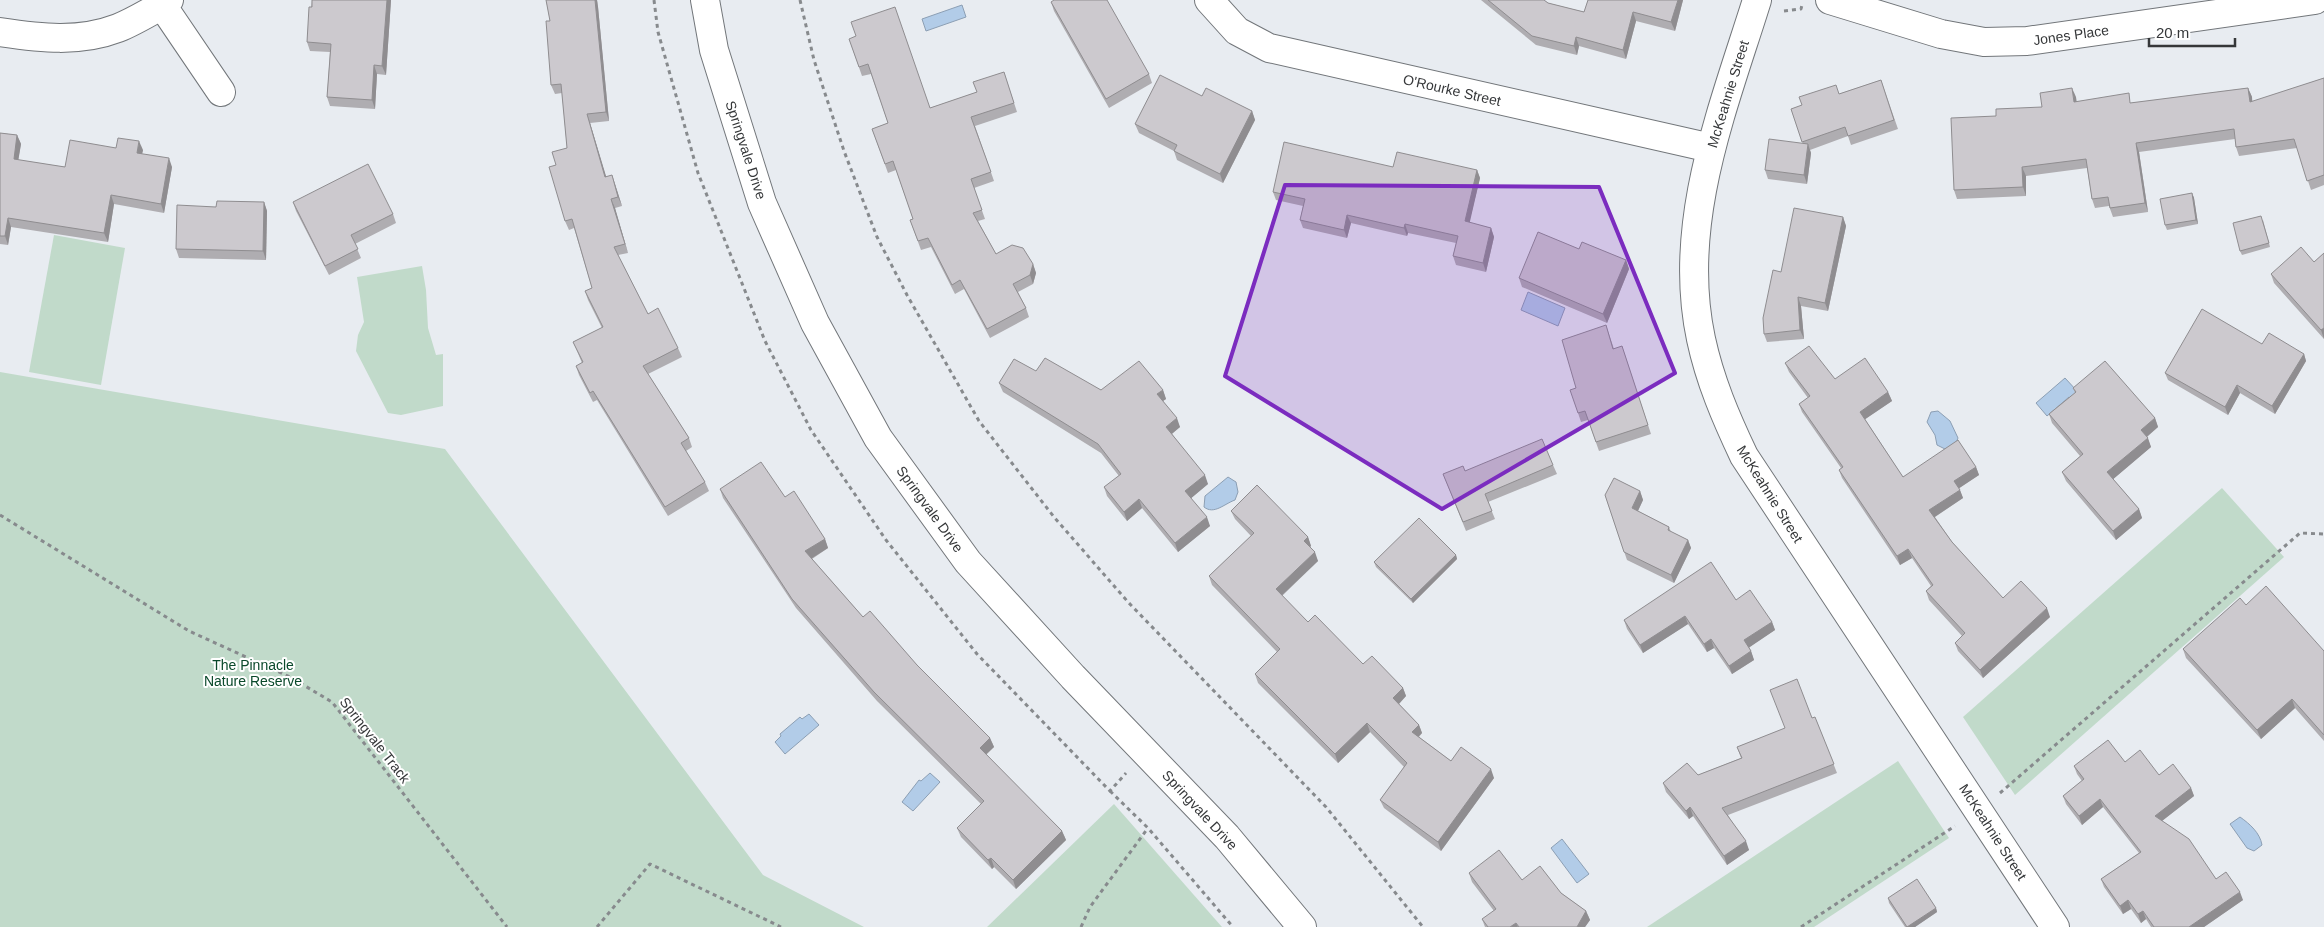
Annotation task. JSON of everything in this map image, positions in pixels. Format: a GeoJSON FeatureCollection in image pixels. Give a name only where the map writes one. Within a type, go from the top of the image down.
{"type":"FeatureCollection","features":[{"type":"Feature","properties":{"kind":"street","name":"Springvale Drive"},"geometry":{"type":"LineString","coordinates":[[705,0],[714,50],[762,203],[815,323],[878,438],[968,562],[1073,677],[1227,837],[1302,927]]}},
{"type":"Feature","properties":{"kind":"street","name":"O'Rourke Street"},"geometry":{"type":"LineString","coordinates":[[1209,0],[1237,31],[1269,48],[1711,148]]}},
{"type":"Feature","properties":{"kind":"street","name":"Jones Place"},"geometry":{"type":"LineString","coordinates":[[1830,0],[1941,34],[1984,42],[2027,41],[2315,0]]}},
{"type":"Feature","properties":{"kind":"street"},"geometry":{"type":"LineString","coordinates":[[0,32],[43,39],[68,39],[117,28],[166,3],[221,92]]}},
{"type":"Feature","properties":{"kind":"street","name":"McKeahnie Street"},"geometry":{"type":"LineString","coordinates":[[1767,7],[1711,148],[1704,179],[1695,242],[1697,306],[1701,338],[1718,400],[1744,456],[2056,927]]}},
{"type":"Feature","properties":{"kind":"path"},"geometry":{"type":"LineString","coordinates":[[800,0],[814,60],[844,151],[877,237],[907,295],[979,421],[1054,518],[1128,602],[1148,619],[1326,807],[1423,927]]}},
{"type":"Feature","properties":{"kind":"path"},"geometry":{"type":"LineString","coordinates":[[1767,7],[1784,10],[1801,9],[1803,0]]}},
{"type":"Feature","properties":{"kind":"path","name":"Springvale Track"},"geometry":{"type":"LineString","coordinates":[[0,515],[189,631],[290,677],[332,702],[507,927]]}},
{"type":"Feature","properties":{"kind":"path"},"geometry":{"type":"LineString","coordinates":[[1801,927],[1979,811],[2300,533],[2324,534]]}},
{"type":"Feature","properties":{"kind":"path"},"geometry":{"type":"LineString","coordinates":[[1110,791],[1148,828],[1233,927]]}},
{"type":"Feature","properties":{"kind":"path"},"geometry":{"type":"LineString","coordinates":[[1081,927],[1090,907],[1148,828]]}},
{"type":"Feature","properties":{"kind":"path"},"geometry":{"type":"LineString","coordinates":[[597,927],[650,864],[781,927]]}},
{"type":"Feature","properties":{"kind":"highlighted area"},"geometry":{"type":"Polygon","coordinates":[[[1285,185],[1599,187],[1675,373],[1442,509],[1225,376],[1285,185]]]}},
{"type":"Feature","properties":{"kind":"green space"},"geometry":{"type":"Polygon","coordinates":[[[54,235],[125,248],[101,385],[29,372],[54,235]]]}},
{"type":"Feature","properties":{"kind":"green space"},"geometry":{"type":"Polygon","coordinates":[[[422,266],[426,290],[428,328],[436,355],[443,354],[443,406],[401,415],[388,413],[356,351],[358,335],[364,322],[357,277],[422,266]]]}},
{"type":"Feature","properties":{"kind":"green space","name":"The Pinnacle Nature Reserve"},"geometry":{"type":"Polygon","coordinates":[[[0,372],[445,449],[763,875],[864,927],[0,927],[0,372]]]}},
{"type":"Feature","properties":{"kind":"green space"},"geometry":{"type":"Polygon","coordinates":[[[2222,488],[2284,557],[2015,795],[1963,717],[2222,488]]]}},
{"type":"Feature","properties":{"kind":"green space"},"geometry":{"type":"Polygon","coordinates":[[[1898,761],[1949,838],[1814,927],[1647,927],[1898,761]]]}},
{"type":"Feature","properties":{"kind":"green space"},"geometry":{"type":"Polygon","coordinates":[[[1114,804],[1222,927],[987,927],[1114,804]]]}},
{"type":"Feature","properties":{"kind":"water"},"geometry":{"type":"Polygon","coordinates":[[[962,5],[966,17],[926,31],[922,19],[962,5]]]}},
{"type":"Feature","properties":{"kind":"water"},"geometry":{"type":"Polygon","coordinates":[[[1528,292],[1565,308],[1558,326],[1521,310],[1528,292]]]}},
{"type":"Feature","properties":{"kind":"water"},"geometry":{"type":"Polygon","coordinates":[[[2065,378],[2077,391],[2074,403],[2069,397],[2047,416],[2036,403],[2065,378]]]}},
{"type":"Feature","properties":{"kind":"water"},"geometry":{"type":"Polygon","coordinates":[[[1938,411],[1950,421],[1958,438],[1956,443],[1947,450],[1937,445],[1935,435],[1927,422],[1931,412],[1938,411]]]}},
{"type":"Feature","properties":{"kind":"water"},"geometry":{"type":"Polygon","coordinates":[[[1228,477],[1236,482],[1238,492],[1235,500],[1212,510],[1204,507],[1205,496],[1228,477]]]}},
{"type":"Feature","properties":{"kind":"water"},"geometry":{"type":"Polygon","coordinates":[[[809,714],[819,725],[785,754],[775,742],[781,736],[780,734],[800,717],[802,719],[809,714]]]}},
{"type":"Feature","properties":{"kind":"water"},"geometry":{"type":"Polygon","coordinates":[[[930,773],[940,782],[913,811],[902,802],[919,780],[921,781],[930,773]]]}},
{"type":"Feature","properties":{"kind":"water"},"geometry":{"type":"Polygon","coordinates":[[[2240,817],[2254,829],[2261,841],[2262,845],[2254,851],[2247,848],[2230,824],[2240,817]]]}},
{"type":"Feature","properties":{"kind":"water"},"geometry":{"type":"Polygon","coordinates":[[[1562,839],[1589,874],[1577,883],[1551,848],[1562,839]]]}},
{"type":"Feature","properties":{"kind":"building"},"geometry":{"type":"Polygon","coordinates":[[[312,0],[387,0],[382,66],[374,65],[372,100],[327,97],[331,44],[307,42],[309,7],[312,7],[312,0]]]}},
{"type":"Feature","properties":{"kind":"building"},"geometry":{"type":"Polygon","coordinates":[[[546,0],[595,0],[606,112],[587,114],[605,177],[612,175],[618,197],[611,199],[625,244],[614,247],[648,314],[658,308],[678,348],[643,366],[689,438],[681,443],[705,482],[665,507],[593,391],[590,393],[576,366],[583,362],[573,342],[603,327],[585,291],[592,288],[572,219],[565,221],[549,167],[556,165],[552,152],[567,148],[561,84],[551,85],[546,21],[550,21],[546,0]]]}},
{"type":"Feature","properties":{"kind":"building"},"geometry":{"type":"Polygon","coordinates":[[[1054,0],[1107,0],[1149,74],[1106,99],[1051,2],[1054,0]]]}},
{"type":"Feature","properties":{"kind":"building"},"geometry":{"type":"Polygon","coordinates":[[[1488,0],[1544,0],[1548,3],[1584,12],[1588,0],[1678,0],[1671,22],[1633,12],[1623,50],[1576,37],[1574,46],[1532,36],[1488,0]]]}},
{"type":"Feature","properties":{"kind":"building"},"geometry":{"type":"Polygon","coordinates":[[[895,7],[930,108],[977,92],[973,82],[1004,72],[1014,103],[971,117],[991,172],[971,179],[982,210],[973,213],[996,254],[1012,245],[1023,248],[1033,264],[1030,275],[1013,284],[1026,308],[987,329],[960,280],[952,285],[928,238],[918,241],[910,220],[913,219],[893,161],[885,164],[872,129],[888,123],[868,64],[859,67],[849,39],[856,36],[851,22],[895,7]]]}},
{"type":"Feature","properties":{"kind":"building"},"geometry":{"type":"Polygon","coordinates":[[[1160,75],[1202,96],[1206,88],[1252,111],[1220,174],[1174,151],[1177,145],[1135,124],[1160,75]]]}},
{"type":"Feature","properties":{"kind":"building"},"geometry":{"type":"Polygon","coordinates":[[[2324,78],[2324,175],[2307,181],[2294,139],[2236,147],[2234,129],[2136,143],[2145,203],[2110,208],[2108,197],[2092,199],[2086,159],[2022,167],[2023,187],[1954,190],[1951,118],[1996,116],[1996,109],[2042,107],[2040,93],[2072,88],[2074,102],[2129,93],[2130,103],[2248,88],[2250,102],[2324,78]]]}},
{"type":"Feature","properties":{"kind":"building"},"geometry":{"type":"Polygon","coordinates":[[[1881,80],[1894,120],[1848,136],[1845,127],[1802,142],[1791,109],[1802,105],[1799,97],[1836,85],[1839,94],[1881,80]]]}},
{"type":"Feature","properties":{"kind":"building"},"geometry":{"type":"Polygon","coordinates":[[[0,133],[17,135],[14,159],[65,167],[70,140],[116,148],[118,138],[139,141],[137,153],[169,158],[161,204],[111,195],[104,233],[8,218],[5,236],[0,236],[0,133]]]}},
{"type":"Feature","properties":{"kind":"building"},"geometry":{"type":"Polygon","coordinates":[[[1769,139],[1808,144],[1804,175],[1765,170],[1769,139]]]}},
{"type":"Feature","properties":{"kind":"building"},"geometry":{"type":"Polygon","coordinates":[[[1284,142],[1393,167],[1397,152],[1477,170],[1465,221],[1491,228],[1483,263],[1453,256],[1458,236],[1405,224],[1404,228],[1347,215],[1344,230],[1300,220],[1305,199],[1273,192],[1284,142]]]}},
{"type":"Feature","properties":{"kind":"building"},"geometry":{"type":"Polygon","coordinates":[[[368,164],[393,214],[351,235],[358,249],[325,266],[293,202],[368,164]]]}},
{"type":"Feature","properties":{"kind":"building"},"geometry":{"type":"Polygon","coordinates":[[[2192,193],[2196,220],[2165,225],[2160,199],[2192,193]]]}},
{"type":"Feature","properties":{"kind":"building"},"geometry":{"type":"Polygon","coordinates":[[[217,201],[264,202],[263,251],[176,249],[177,205],[216,207],[217,201]]]}},
{"type":"Feature","properties":{"kind":"building"},"geometry":{"type":"Polygon","coordinates":[[[1794,208],[1843,217],[1825,303],[1798,297],[1800,330],[1764,334],[1763,318],[1773,270],[1781,272],[1794,208]]]}},
{"type":"Feature","properties":{"kind":"building"},"geometry":{"type":"Polygon","coordinates":[[[2261,216],[2269,243],[2240,251],[2233,223],[2261,216]]]}},
{"type":"Feature","properties":{"kind":"building"},"geometry":{"type":"Polygon","coordinates":[[[1538,232],[1579,249],[1582,242],[1626,260],[1603,314],[1519,278],[1538,232]]]}},
{"type":"Feature","properties":{"kind":"building"},"geometry":{"type":"Polygon","coordinates":[[[2301,247],[2314,262],[2324,253],[2324,328],[2321,330],[2271,274],[2301,247]]]}},
{"type":"Feature","properties":{"kind":"building"},"geometry":{"type":"Polygon","coordinates":[[[2202,309],[2262,344],[2269,333],[2304,354],[2272,406],[2237,385],[2225,407],[2165,373],[2202,309]]]}},
{"type":"Feature","properties":{"kind":"building"},"geometry":{"type":"Polygon","coordinates":[[[1606,325],[1613,349],[1622,346],[1648,425],[1596,442],[1585,411],[1578,413],[1570,390],[1576,388],[1562,340],[1606,325]]]}},
{"type":"Feature","properties":{"kind":"building"},"geometry":{"type":"Polygon","coordinates":[[[1809,346],[1835,379],[1865,358],[1888,392],[1860,412],[1903,477],[1958,440],[1976,467],[1954,481],[1960,490],[1929,510],[1952,542],[2003,598],[2021,581],[2047,608],[1980,670],[1955,643],[1965,633],[1926,591],[1933,585],[1908,549],[1897,556],[1839,470],[1843,467],[1799,404],[1810,396],[1785,363],[1809,346]]]}},
{"type":"Feature","properties":{"kind":"building"},"geometry":{"type":"Polygon","coordinates":[[[1045,358],[1101,390],[1139,361],[1163,390],[1157,394],[1177,418],[1166,427],[1205,475],[1185,491],[1207,517],[1175,543],[1139,499],[1124,512],[1104,487],[1121,474],[1098,444],[999,383],[1014,359],[1036,371],[1045,358]]]}},
{"type":"Feature","properties":{"kind":"building"},"geometry":{"type":"Polygon","coordinates":[[[2105,361],[2155,418],[2141,430],[2148,438],[2107,472],[2139,509],[2113,531],[2062,472],[2083,454],[2049,414],[2076,392],[2073,388],[2105,361]]]}},
{"type":"Feature","properties":{"kind":"building"},"geometry":{"type":"Polygon","coordinates":[[[1542,439],[1553,465],[1485,494],[1492,511],[1463,522],[1443,474],[1463,466],[1465,471],[1542,439]]]}},
{"type":"Feature","properties":{"kind":"building"},"geometry":{"type":"Polygon","coordinates":[[[761,462],[785,497],[794,491],[825,539],[805,551],[863,617],[870,611],[917,665],[990,738],[980,748],[1062,831],[1013,880],[991,858],[988,860],[957,828],[984,801],[874,692],[792,599],[720,489],[761,462]]]}},
{"type":"Feature","properties":{"kind":"building"},"geometry":{"type":"Polygon","coordinates":[[[1614,478],[1640,491],[1632,508],[1669,527],[1668,530],[1688,540],[1671,575],[1624,552],[1605,495],[1614,478]]]}},
{"type":"Feature","properties":{"kind":"building"},"geometry":{"type":"Polygon","coordinates":[[[1257,485],[1308,537],[1304,541],[1315,552],[1276,589],[1308,622],[1315,615],[1363,664],[1372,656],[1403,688],[1393,698],[1419,725],[1412,732],[1451,761],[1461,747],[1491,769],[1438,842],[1380,800],[1407,763],[1367,723],[1335,754],[1255,674],[1280,649],[1209,576],[1254,533],[1231,511],[1257,485]]]}},
{"type":"Feature","properties":{"kind":"building"},"geometry":{"type":"Polygon","coordinates":[[[1419,518],[1456,555],[1411,599],[1374,562],[1419,518]]]}},
{"type":"Feature","properties":{"kind":"building"},"geometry":{"type":"Polygon","coordinates":[[[1711,562],[1736,600],[1750,590],[1772,622],[1744,640],[1751,651],[1729,666],[1711,639],[1704,644],[1685,616],[1640,645],[1624,620],[1711,562]]]}},
{"type":"Feature","properties":{"kind":"building"},"geometry":{"type":"Polygon","coordinates":[[[2266,586],[2324,651],[2324,735],[2292,699],[2257,730],[2183,649],[2240,598],[2246,605],[2266,586]]]}},
{"type":"Feature","properties":{"kind":"building"},"geometry":{"type":"Polygon","coordinates":[[[1797,679],[1812,718],[1815,717],[1834,764],[1722,808],[1746,841],[1724,856],[1690,807],[1686,811],[1663,783],[1687,763],[1698,775],[1742,758],[1737,747],[1785,728],[1770,690],[1797,679]]]}},
{"type":"Feature","properties":{"kind":"building"},"geometry":{"type":"Polygon","coordinates":[[[2108,740],[2125,762],[2140,750],[2159,775],[2173,764],[2191,788],[2155,816],[2189,839],[2216,879],[2226,872],[2240,892],[2189,927],[2154,927],[2143,911],[2138,914],[2128,900],[2120,906],[2101,879],[2141,852],[2100,799],[2079,816],[2063,796],[2084,779],[2074,766],[2108,740]]]}},
{"type":"Feature","properties":{"kind":"building"},"geometry":{"type":"Polygon","coordinates":[[[1499,850],[1522,880],[1540,866],[1561,893],[1586,911],[1577,927],[1519,927],[1516,923],[1510,927],[1488,927],[1482,919],[1496,909],[1469,873],[1499,850]]]}},
{"type":"Feature","properties":{"kind":"building"},"geometry":{"type":"Polygon","coordinates":[[[1917,879],[1936,908],[1907,927],[1888,898],[1917,879]]]}}]}
